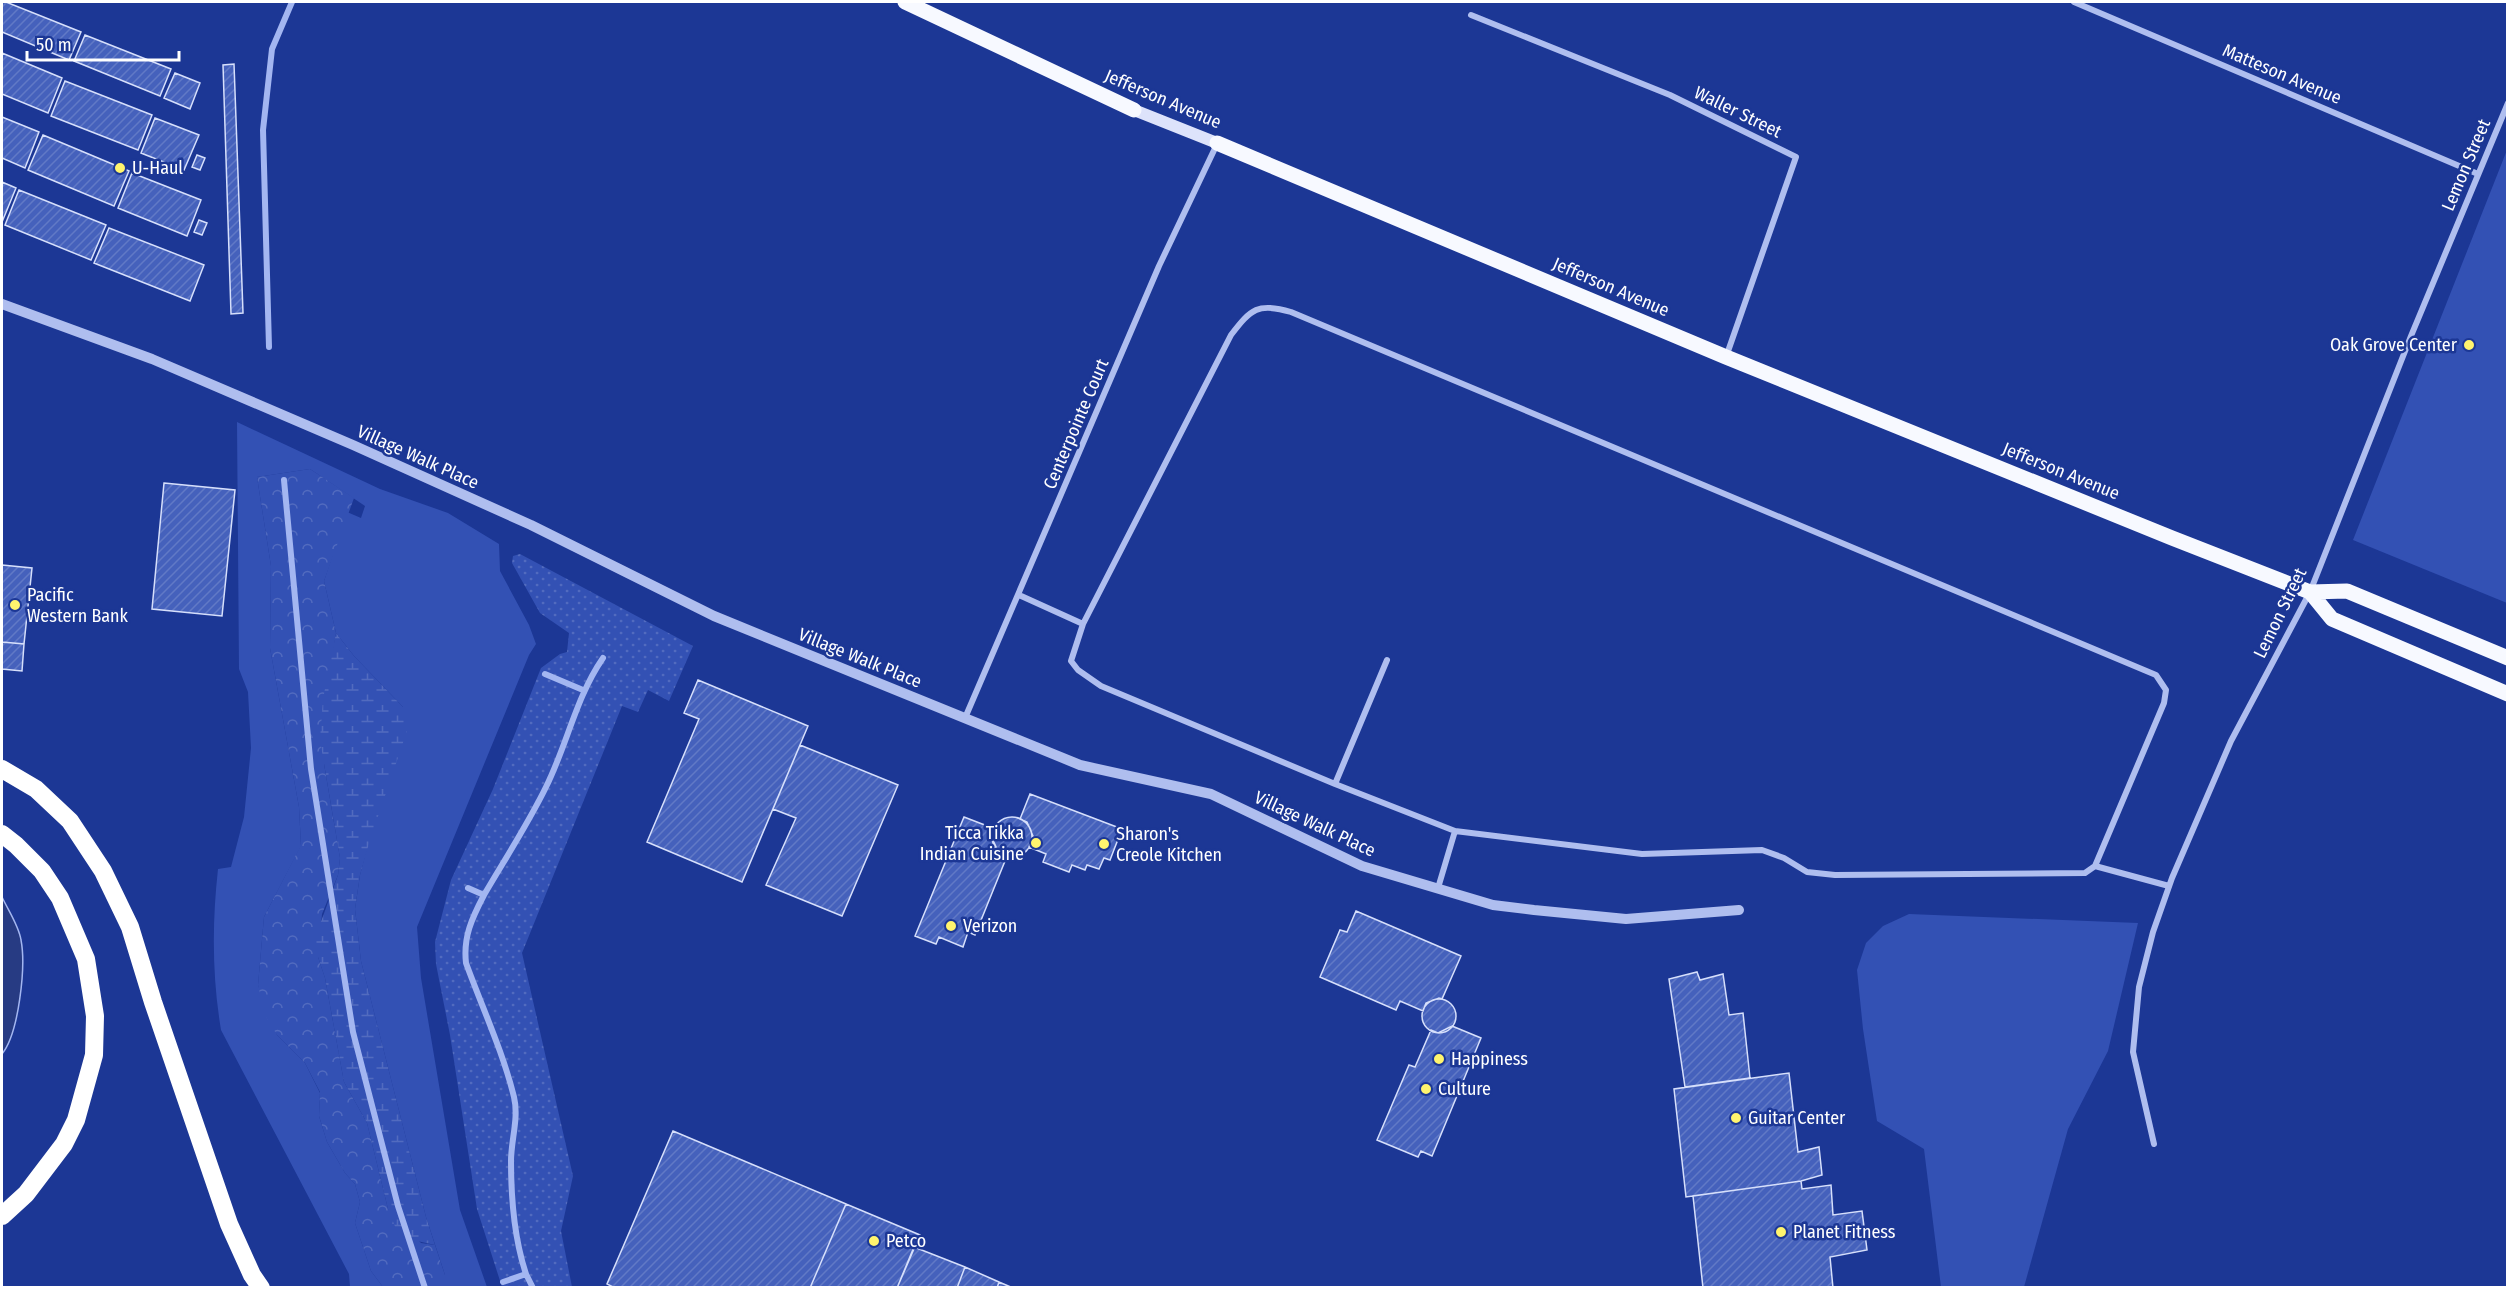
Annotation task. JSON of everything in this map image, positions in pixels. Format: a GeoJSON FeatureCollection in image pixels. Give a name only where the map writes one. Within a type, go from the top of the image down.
{"type":"FeatureCollection","features":[{"type":"Feature","properties":{"kind":"highway"},"geometry":{"type":"LineString","coordinates":[[2,769],[36,789],[70,820],[104,872],[130,927],[153,1002],[229,1224],[252,1275],[261,1287]]}},
{"type":"Feature","properties":{"kind":"highway"},"geometry":{"type":"LineString","coordinates":[[2,834],[42,871],[60,898],[86,959],[95,1016],[94,1055],[76,1120],[64,1144],[26,1194],[2,1216]]}},
{"type":"Feature","properties":{"kind":"main road","name":"Jefferson Avenue"},"geometry":{"type":"LineString","coordinates":[[905,2],[1134,110],[1726,357],[2310,592],[2347,591],[2508,658]]}},
{"type":"Feature","properties":{"kind":"main road","name":"Jefferson Avenue"},"geometry":{"type":"LineString","coordinates":[[2310,592],[2332,619],[2508,694]]}},
{"type":"Feature","properties":{"kind":"street","name":"Matteson Avenue"},"geometry":{"type":"LineString","coordinates":[[2074,2],[2478,174]]}},
{"type":"Feature","properties":{"kind":"street","name":"Waller Street"},"geometry":{"type":"LineString","coordinates":[[1471,15],[1670,94],[1796,157],[1726,357]]}},
{"type":"Feature","properties":{"kind":"street","name":"Lemon Street"},"geometry":{"type":"LineString","coordinates":[[2154,1144],[2133,1052],[2139,987],[2153,932],[2169,886],[2231,741],[2310,592],[2410,336],[2508,104]]}},
{"type":"Feature","properties":{"kind":"street","name":"Centerpointe Court"},"geometry":{"type":"LineString","coordinates":[[965,718],[1159,266],[1217,143]]}},
{"type":"Feature","properties":{"kind":"street","name":"Village Walk Place"},"geometry":{"type":"LineString","coordinates":[[2,304],[187,373],[524,522],[714,616],[1080,765],[1211,794],[1362,866],[1493,905],[1626,919],[1739,910]]}},
{"type":"Feature","properties":{"kind":"street"},"geometry":{"type":"LineString","coordinates":[[1270,306],[1291,312],[2156,675],[2166,690],[2164,703],[2095,866],[2085,873],[1835,875],[1807,872],[1784,858],[1762,850],[1642,854],[1455,831],[1335,784],[1101,686],[1078,670],[1071,661],[1083,624],[1231,335],[1244,318],[1259,308],[1270,306]]}},
{"type":"Feature","properties":{"kind":"street"},"geometry":{"type":"LineString","coordinates":[[1019,595],[1083,624]]}},
{"type":"Feature","properties":{"kind":"street"},"geometry":{"type":"LineString","coordinates":[[1335,784],[1387,660]]}},
{"type":"Feature","properties":{"kind":"street"},"geometry":{"type":"LineString","coordinates":[[1438,888],[1455,831]]}},
{"type":"Feature","properties":{"kind":"street"},"geometry":{"type":"LineString","coordinates":[[2095,866],[2169,886]]}},
{"type":"Feature","properties":{"kind":"green space","name":"Oak Grove Center"},"geometry":{"type":"Polygon","coordinates":[[[2507,150],[2508,603],[2353,540],[2507,150]]]}},
{"type":"Feature","properties":{"kind":"green space"},"geometry":{"type":"Polygon","coordinates":[[[237,422],[380,489],[448,513],[499,544],[500,571],[529,625],[536,644],[529,655],[417,927],[421,978],[460,1210],[487,1287],[445,1287],[445,1275],[426,1217],[361,961],[355,909],[360,875],[403,707],[354,656],[336,633],[324,581],[347,512],[361,518],[365,506],[310,469],[257,477],[271,566],[270,648],[299,807],[301,846],[264,917],[258,985],[277,1035],[305,1063],[320,1093],[319,1116],[327,1142],[345,1173],[355,1184],[360,1202],[355,1223],[371,1271],[383,1287],[350,1287],[349,1274],[221,1030],[214,949],[218,869],[231,867],[244,817],[251,748],[248,692],[239,669],[237,422]]]}},
{"type":"Feature","properties":{"kind":"green space"},"geometry":{"type":"Polygon","coordinates":[[[310,469],[354,498],[324,581],[336,633],[324,764],[340,858],[338,875],[322,914],[318,957],[325,978],[344,1082],[367,1123],[388,1209],[421,1243],[435,1245],[445,1275],[445,1287],[383,1287],[371,1271],[355,1223],[360,1202],[355,1184],[345,1173],[327,1142],[319,1116],[320,1092],[305,1063],[277,1035],[265,1015],[258,985],[264,917],[301,845],[299,807],[270,648],[271,566],[257,477],[310,469]]]}},
{"type":"Feature","properties":{"kind":"green space"},"geometry":{"type":"Polygon","coordinates":[[[520,554],[693,646],[669,701],[648,690],[638,712],[622,706],[522,953],[573,1176],[561,1231],[572,1287],[502,1287],[477,1209],[450,1035],[436,964],[435,942],[451,880],[493,789],[541,668],[560,654],[567,652],[569,633],[540,613],[512,563],[513,556],[520,554]]]}},
{"type":"Feature","properties":{"kind":"green space"},"geometry":{"type":"Polygon","coordinates":[[[336,633],[354,656],[403,707],[407,731],[370,840],[360,875],[355,909],[361,961],[435,1245],[404,1238],[396,1229],[388,1209],[367,1123],[344,1082],[325,978],[318,957],[315,938],[338,875],[340,858],[320,740],[323,699],[336,633]]]}},
{"type":"Feature","properties":{"kind":"green space"},"geometry":{"type":"Polygon","coordinates":[[[1909,914],[2138,923],[2108,1051],[2068,1129],[2024,1287],[1941,1287],[1924,1149],[1877,1121],[1857,970],[1866,943],[1883,926],[1909,914]]]}},
{"type":"Feature","properties":{"kind":"shaded area"},"geometry":{"type":"Polygon","coordinates":[[[2,897],[20,935],[23,966],[17,1016],[8,1044],[2,1054],[2,897]]]}},
{"type":"Feature","properties":{"kind":"building"},"geometry":{"type":"Polygon","coordinates":[[[2,2],[81,32],[69,60],[2,32],[2,2]]]}},
{"type":"Feature","properties":{"kind":"building"},"geometry":{"type":"Polygon","coordinates":[[[85,35],[171,69],[160,96],[74,61],[85,35]]]}},
{"type":"Feature","properties":{"kind":"building"},"geometry":{"type":"Polygon","coordinates":[[[2,53],[62,78],[48,113],[2,94],[2,53]]]}},
{"type":"Feature","properties":{"kind":"building"},"geometry":{"type":"Polygon","coordinates":[[[234,64],[243,313],[231,314],[223,65],[234,64]]]}},
{"type":"Feature","properties":{"kind":"building"},"geometry":{"type":"Polygon","coordinates":[[[175,73],[200,83],[190,109],[164,98],[175,73]]]}},
{"type":"Feature","properties":{"kind":"building"},"geometry":{"type":"Polygon","coordinates":[[[65,81],[152,115],[138,150],[51,116],[65,81]]]}},
{"type":"Feature","properties":{"kind":"building"},"geometry":{"type":"Polygon","coordinates":[[[2,117],[39,132],[25,168],[2,158],[2,117]]]}},
{"type":"Feature","properties":{"kind":"building"},"geometry":{"type":"Polygon","coordinates":[[[155,118],[199,135],[184,170],[141,153],[155,118]]]}},
{"type":"Feature","properties":{"kind":"building"},"geometry":{"type":"Polygon","coordinates":[[[43,135],[129,171],[114,206],[28,170],[43,135]]]}},
{"type":"Feature","properties":{"kind":"building"},"geometry":{"type":"Polygon","coordinates":[[[197,155],[205,158],[200,170],[192,167],[197,155]]]}},
{"type":"Feature","properties":{"kind":"building"},"geometry":{"type":"Polygon","coordinates":[[[132,173],[201,200],[187,236],[118,208],[132,173]]]}},
{"type":"Feature","properties":{"kind":"building"},"geometry":{"type":"Polygon","coordinates":[[[2,182],[16,188],[2,222],[2,182]]]}},
{"type":"Feature","properties":{"kind":"building"},"geometry":{"type":"Polygon","coordinates":[[[19,190],[106,225],[91,260],[5,225],[19,190]]]}},
{"type":"Feature","properties":{"kind":"building"},"geometry":{"type":"Polygon","coordinates":[[[199,220],[207,223],[202,235],[194,232],[199,220]]]}},
{"type":"Feature","properties":{"kind":"building"},"geometry":{"type":"Polygon","coordinates":[[[109,228],[204,265],[190,301],[94,263],[109,228]]]}},
{"type":"Feature","properties":{"kind":"building"},"geometry":{"type":"Polygon","coordinates":[[[164,483],[235,490],[222,616],[152,609],[164,483]]]}},
{"type":"Feature","properties":{"kind":"building","name":"Pacific Western Bank"},"geometry":{"type":"Polygon","coordinates":[[[2,565],[32,568],[24,644],[2,642],[2,565]]]}},
{"type":"Feature","properties":{"kind":"building"},"geometry":{"type":"Polygon","coordinates":[[[2,642],[24,644],[22,671],[2,669],[2,642]]]}},
{"type":"Feature","properties":{"kind":"building"},"geometry":{"type":"Polygon","coordinates":[[[698,680],[808,726],[742,882],[647,842],[699,719],[684,713],[698,680]]]}},
{"type":"Feature","properties":{"kind":"building"},"geometry":{"type":"Polygon","coordinates":[[[800,745],[898,785],[842,916],[766,885],[796,818],[773,809],[800,745]]]}},
{"type":"Feature","properties":{"kind":"building"},"geometry":{"type":"Polygon","coordinates":[[[1030,794],[1122,829],[1110,860],[1104,858],[1099,869],[1087,865],[1085,870],[1072,865],[1069,872],[1043,862],[1046,854],[1029,847],[1033,836],[1027,822],[1020,819],[1030,794]]]}},
{"type":"Feature","properties":{"kind":"building"},"geometry":{"type":"Polygon","coordinates":[[[964,817],[995,829],[991,836],[998,851],[1007,856],[975,935],[968,932],[963,947],[939,937],[936,944],[915,936],[964,817]]]}},
{"type":"Feature","properties":{"kind":"building"},"geometry":{"type":"Polygon","coordinates":[[[1012,817],[1026,823],[1032,837],[1026,851],[1012,857],[998,851],[992,837],[998,823],[1012,817]]]}},
{"type":"Feature","properties":{"kind":"building"},"geometry":{"type":"Polygon","coordinates":[[[1356,911],[1461,956],[1442,999],[1426,1003],[1423,1011],[1400,1001],[1396,1010],[1320,977],[1340,930],[1347,932],[1356,911]]]}},
{"type":"Feature","properties":{"kind":"building"},"geometry":{"type":"Polygon","coordinates":[[[1697,972],[1700,980],[1723,974],[1729,1015],[1743,1013],[1750,1078],[1685,1087],[1669,979],[1697,972]]]}},
{"type":"Feature","properties":{"kind":"building"},"geometry":{"type":"Polygon","coordinates":[[[1439,999],[1451,1004],[1456,1016],[1451,1028],[1439,1033],[1427,1028],[1422,1016],[1427,1004],[1439,999]]]}},
{"type":"Feature","properties":{"kind":"building"},"geometry":{"type":"Polygon","coordinates":[[[1452,1026],[1481,1038],[1432,1156],[1421,1151],[1418,1157],[1377,1140],[1409,1065],[1415,1067],[1431,1030],[1438,1033],[1452,1026]]]}},
{"type":"Feature","properties":{"kind":"building","name":"Guitar Center"},"geometry":{"type":"Polygon","coordinates":[[[1789,1073],[1798,1152],[1819,1147],[1822,1175],[1801,1181],[1686,1197],[1674,1089],[1789,1073]]]}},
{"type":"Feature","properties":{"kind":"building"},"geometry":{"type":"Polygon","coordinates":[[[673,1131],[846,1204],[810,1288],[615,1288],[607,1284],[673,1131]]]}},
{"type":"Feature","properties":{"kind":"building","name":"Planet Fitness"},"geometry":{"type":"Polygon","coordinates":[[[1801,1181],[1802,1189],[1831,1185],[1833,1215],[1862,1211],[1867,1250],[1830,1257],[1833,1288],[1703,1288],[1693,1196],[1801,1181]]]}},
{"type":"Feature","properties":{"kind":"building","name":"Petco"},"geometry":{"type":"Polygon","coordinates":[[[846,1204],[920,1235],[897,1288],[810,1288],[846,1204]]]}},
{"type":"Feature","properties":{"kind":"building"},"geometry":{"type":"Polygon","coordinates":[[[914,1247],[965,1267],[957,1288],[897,1288],[914,1247]]]}},
{"type":"Feature","properties":{"kind":"building"},"geometry":{"type":"Polygon","coordinates":[[[965,1267],[999,1282],[997,1288],[957,1288],[965,1267]]]}},
{"type":"Feature","properties":{"kind":"building"},"geometry":{"type":"Polygon","coordinates":[[[999,1282],[1013,1288],[997,1288],[999,1282]]]}},
{"type":"Feature","properties":{"kind":"waterway"},"geometry":{"type":"LineString","coordinates":[[269,347],[263,130],[272,49],[292,2]]}},
{"type":"Feature","properties":{"kind":"waterway"},"geometry":{"type":"LineString","coordinates":[[284,480],[311,769],[353,1032],[398,1206],[425,1288]]}},
{"type":"Feature","properties":{"kind":"waterway"},"geometry":{"type":"LineString","coordinates":[[468,888],[484,895],[532,814],[553,771],[586,689],[603,658]]}},
{"type":"Feature","properties":{"kind":"waterway"},"geometry":{"type":"LineString","coordinates":[[545,674],[583,690]]}},
{"type":"Feature","properties":{"kind":"waterway"},"geometry":{"type":"LineString","coordinates":[[484,895],[469,928],[465,954],[466,963],[498,1046],[514,1097],[516,1113],[511,1161],[513,1204],[516,1232],[526,1274]]}},
{"type":"Feature","properties":{"kind":"waterway"},"geometry":{"type":"LineString","coordinates":[[503,1282],[526,1274],[533,1288]]}},
{"type":"Feature","properties":{"kind":"place","name":"U-Haul"},"geometry":{"type":"Point","coordinates":[120,168]}},
{"type":"Feature","properties":{"kind":"place","name":"Oak Grove Center"},"geometry":{"type":"Point","coordinates":[2469,345]}},
{"type":"Feature","properties":{"kind":"place","name":"Pacific Western Bank"},"geometry":{"type":"Point","coordinates":[15,605]}},
{"type":"Feature","properties":{"kind":"place","name":"Ticca Tikka Indian Cuisine"},"geometry":{"type":"Point","coordinates":[1036,843]}},
{"type":"Feature","properties":{"kind":"place","name":"Sharon's Creole Kitchen"},"geometry":{"type":"Point","coordinates":[1104,844]}},
{"type":"Feature","properties":{"kind":"place","name":"Verizon"},"geometry":{"type":"Point","coordinates":[951,926]}},
{"type":"Feature","properties":{"kind":"place","name":"Happiness"},"geometry":{"type":"Point","coordinates":[1439,1059]}},
{"type":"Feature","properties":{"kind":"place","name":"Culture"},"geometry":{"type":"Point","coordinates":[1426,1089]}},
{"type":"Feature","properties":{"kind":"place","name":"Guitar Center"},"geometry":{"type":"Point","coordinates":[1736,1118]}},
{"type":"Feature","properties":{"kind":"place","name":"Planet Fitness"},"geometry":{"type":"Point","coordinates":[1781,1232]}},
{"type":"Feature","properties":{"kind":"place","name":"Petco"},"geometry":{"type":"Point","coordinates":[874,1241]}}]}
